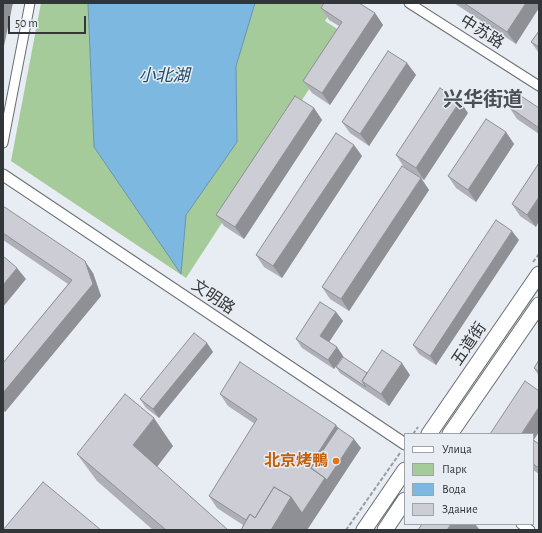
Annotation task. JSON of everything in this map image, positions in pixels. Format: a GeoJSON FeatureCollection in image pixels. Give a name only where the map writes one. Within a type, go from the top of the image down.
{"type":"FeatureCollection","features":[{"type":"Feature","properties":{"kind":"highway","name":"五道街"},"geometry":{"type":"LineString","coordinates":[[430,433],[539,274]]}},
{"type":"Feature","properties":{"kind":"highway"},"geometry":{"type":"LineString","coordinates":[[451,433],[539,305]]}},
{"type":"Feature","properties":{"kind":"highway"},"geometry":{"type":"LineString","coordinates":[[364,530],[404,471]]}},
{"type":"Feature","properties":{"kind":"highway"},"geometry":{"type":"LineString","coordinates":[[385,530],[404,502]]}},
{"type":"Feature","properties":{"kind":"street"},"geometry":{"type":"LineString","coordinates":[[3,143],[30,3]]}},
{"type":"Feature","properties":{"kind":"street","name":"中苏路"},"geometry":{"type":"LineString","coordinates":[[409,3],[539,86]]}},
{"type":"Feature","properties":{"kind":"street","name":"文明路"},"geometry":{"type":"LineString","coordinates":[[3,175],[403,448]]}},
{"type":"Feature","properties":{"kind":"path"},"geometry":{"type":"LineString","coordinates":[[346,530],[403,448]]}},
{"type":"Feature","properties":{"kind":"green space"},"geometry":{"type":"Polygon","coordinates":[[[41,3],[88,3],[94,147],[181,274],[186,215],[237,142],[236,66],[255,3],[336,3],[325,21],[345,34],[186,278],[11,161],[41,3]]]}},
{"type":"Feature","properties":{"kind":"water","name":"小北湖"},"geometry":{"type":"Polygon","coordinates":[[[88,3],[255,3],[236,66],[237,142],[186,215],[181,274],[94,147],[88,3]]]}},
{"type":"Feature","properties":{"kind":"building"},"geometry":{"type":"Polygon","coordinates":[[[324,3],[359,3],[375,13],[322,93],[303,81],[342,22],[321,8],[324,3]]]}},
{"type":"Feature","properties":{"kind":"building"},"geometry":{"type":"Polygon","coordinates":[[[464,3],[526,3],[507,32],[464,3]]]}},
{"type":"Feature","properties":{"kind":"building"},"geometry":{"type":"Polygon","coordinates":[[[539,31],[539,47],[531,42],[539,31]]]}},
{"type":"Feature","properties":{"kind":"building"},"geometry":{"type":"Polygon","coordinates":[[[388,51],[407,63],[360,134],[342,122],[388,51]]]}},
{"type":"Feature","properties":{"kind":"building"},"geometry":{"type":"Polygon","coordinates":[[[440,88],[460,101],[416,168],[396,155],[440,88]]]}},
{"type":"Feature","properties":{"kind":"building"},"geometry":{"type":"Polygon","coordinates":[[[518,94],[539,108],[539,128],[509,107],[518,94]]]}},
{"type":"Feature","properties":{"kind":"building"},"geometry":{"type":"Polygon","coordinates":[[[295,96],[314,108],[235,227],[216,215],[295,96]]]}},
{"type":"Feature","properties":{"kind":"building"},"geometry":{"type":"Polygon","coordinates":[[[486,119],[506,132],[468,190],[448,176],[486,119]]]}},
{"type":"Feature","properties":{"kind":"building"},"geometry":{"type":"Polygon","coordinates":[[[336,133],[354,145],[273,266],[256,255],[336,133]]]}},
{"type":"Feature","properties":{"kind":"building"},"geometry":{"type":"Polygon","coordinates":[[[539,163],[539,197],[527,215],[512,204],[539,163]]]}},
{"type":"Feature","properties":{"kind":"building"},"geometry":{"type":"Polygon","coordinates":[[[402,166],[421,178],[341,299],[322,287],[402,166]]]}},
{"type":"Feature","properties":{"kind":"building"},"geometry":{"type":"Polygon","coordinates":[[[3,206],[85,261],[93,284],[3,393],[3,363],[72,280],[3,233],[3,206]]]}},
{"type":"Feature","properties":{"kind":"building"},"geometry":{"type":"Polygon","coordinates":[[[496,220],[512,231],[430,356],[413,345],[496,220]]]}},
{"type":"Feature","properties":{"kind":"building"},"geometry":{"type":"Polygon","coordinates":[[[3,256],[17,268],[3,285],[3,256]]]}},
{"type":"Feature","properties":{"kind":"building"},"geometry":{"type":"Polygon","coordinates":[[[320,302],[336,312],[320,336],[337,347],[328,360],[296,339],[320,302]]]}},
{"type":"Feature","properties":{"kind":"building"},"geometry":{"type":"Polygon","coordinates":[[[194,333],[207,343],[153,409],[140,399],[194,333]]]}},
{"type":"Feature","properties":{"kind":"building"},"geometry":{"type":"Polygon","coordinates":[[[382,350],[402,363],[381,394],[362,381],[382,350]]]}},
{"type":"Feature","properties":{"kind":"building"},"geometry":{"type":"Polygon","coordinates":[[[343,357],[367,373],[362,381],[366,387],[336,367],[343,357]]]}},
{"type":"Feature","properties":{"kind":"building"},"geometry":{"type":"Polygon","coordinates":[[[539,360],[539,372],[534,368],[539,360]]]}},
{"type":"Feature","properties":{"kind":"building"},"geometry":{"type":"Polygon","coordinates":[[[240,362],[336,425],[309,467],[325,478],[302,513],[291,497],[274,487],[255,518],[250,514],[246,520],[209,496],[257,419],[220,394],[240,362]]]}},
{"type":"Feature","properties":{"kind":"building"},"geometry":{"type":"Polygon","coordinates":[[[525,381],[539,391],[539,407],[522,433],[491,433],[525,381]]]}},
{"type":"Feature","properties":{"kind":"building"},"geometry":{"type":"Polygon","coordinates":[[[125,394],[154,418],[133,445],[228,530],[166,530],[77,454],[125,394]]]}},
{"type":"Feature","properties":{"kind":"building"},"geometry":{"type":"Polygon","coordinates":[[[338,428],[354,439],[327,480],[311,468],[338,428]]]}},
{"type":"Feature","properties":{"kind":"building"},"geometry":{"type":"Polygon","coordinates":[[[534,441],[539,444],[539,468],[534,465],[534,441]]]}},
{"type":"Feature","properties":{"kind":"building"},"geometry":{"type":"Polygon","coordinates":[[[43,482],[101,530],[3,530],[43,482]]]}},
{"type":"Feature","properties":{"kind":"building"},"geometry":{"type":"Polygon","coordinates":[[[274,487],[291,497],[271,530],[241,530],[250,514],[255,518],[274,487]]]}},
{"type":"Feature","properties":{"kind":"building"},"geometry":{"type":"Polygon","coordinates":[[[421,525],[450,525],[447,530],[418,530],[421,525]]]}},
{"type":"Feature","properties":{"kind":"place","name":"北京烤鴨"},"geometry":{"type":"Point","coordinates":[336,461]}},
{"type":"Feature","properties":{"kind":"district","name":"兴华街道"},"geometry":{"type":"Point","coordinates":[483,100]}}]}
